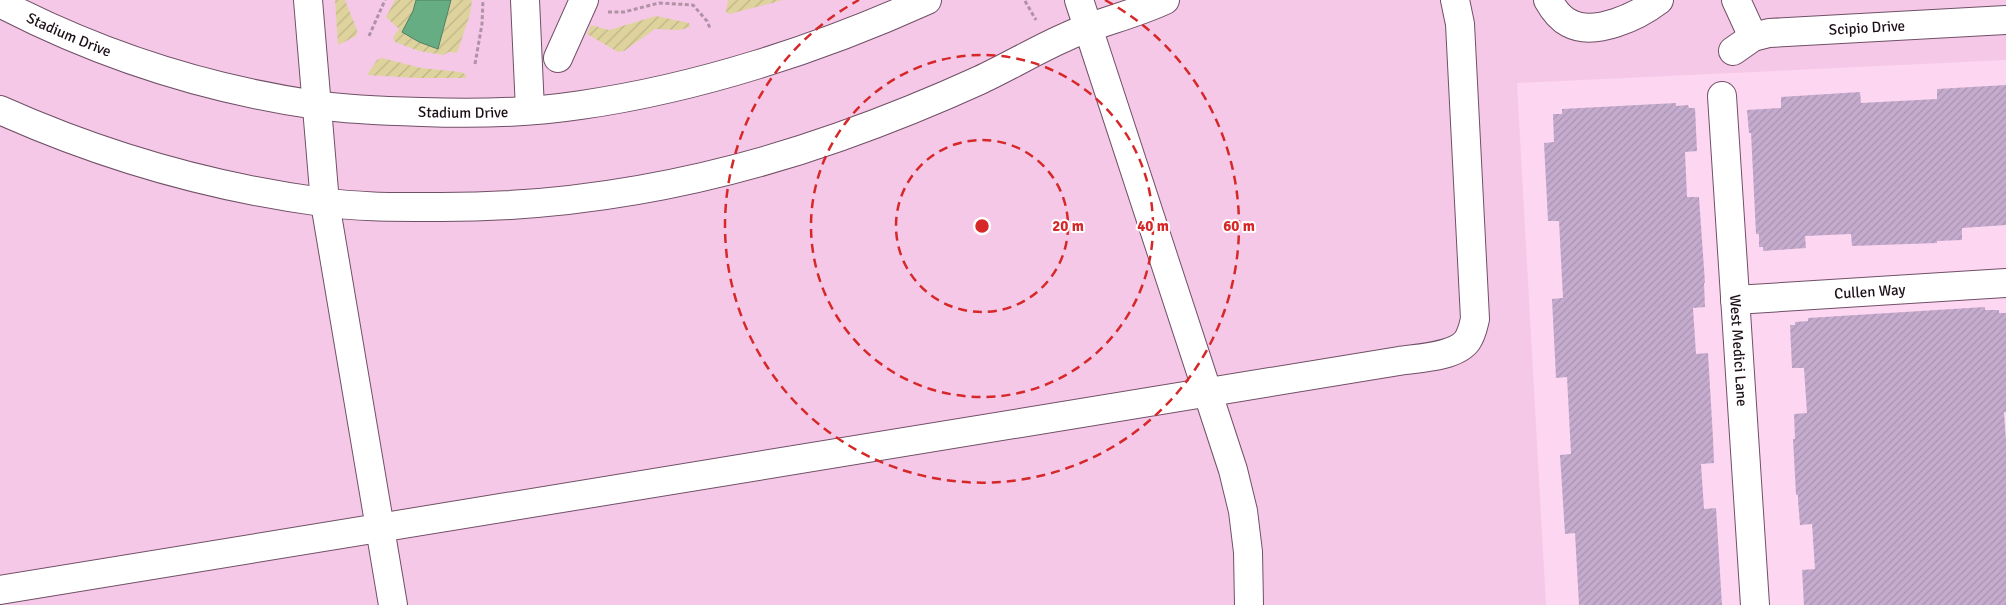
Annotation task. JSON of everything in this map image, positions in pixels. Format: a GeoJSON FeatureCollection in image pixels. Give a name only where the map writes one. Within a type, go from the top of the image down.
{"type":"FeatureCollection","features":[{"type":"Feature","properties":{"kind":"street"},"geometry":{"type":"LineString","coordinates":[[308,0],[325,202],[393,605]]}},
{"type":"Feature","properties":{"kind":"street"},"geometry":{"type":"LineString","coordinates":[[525,0],[530,110]]}},
{"type":"Feature","properties":{"kind":"street","name":"Stadium Drive"},"geometry":{"type":"LineString","coordinates":[[0,3],[72,37],[132,60],[194,78],[273,97],[317,105],[364,110],[473,114],[530,110],[620,99],[720,74],[824,41],[927,0]]}},
{"type":"Feature","properties":{"kind":"street"},"geometry":{"type":"LineString","coordinates":[[1079,0],[1232,470],[1243,511],[1248,552],[1249,605]]}},
{"type":"Feature","properties":{"kind":"street"},"geometry":{"type":"LineString","coordinates":[[0,110],[78,143],[162,170],[205,181],[325,202],[403,207],[524,206],[612,195],[717,174],[835,138],[901,114],[981,80],[1087,28],[1165,0]]}},
{"type":"Feature","properties":{"kind":"street"},"geometry":{"type":"LineString","coordinates":[[0,590],[1445,354],[1457,350],[1466,342],[1472,331],[1475,319],[1460,24],[1455,0]]}},
{"type":"Feature","properties":{"kind":"street"},"geometry":{"type":"LineString","coordinates":[[1548,0],[1553,9],[1569,23],[1593,27],[1622,20],[1648,9],[1659,0]]}},
{"type":"Feature","properties":{"kind":"street","name":"Scipio Drive"},"geometry":{"type":"LineString","coordinates":[[1736,0],[1743,44],[1769,33],[2006,20]]}},
{"type":"Feature","properties":{"kind":"street"},"geometry":{"type":"LineString","coordinates":[[558,58],[582,6]]}},
{"type":"Feature","properties":{"kind":"street","name":"West Medici Lane"},"geometry":{"type":"LineString","coordinates":[[1722,96],[1755,605]]}},
{"type":"Feature","properties":{"kind":"street","name":"Cullen Way"},"geometry":{"type":"LineString","coordinates":[[1735,300],[2006,283]]}},
{"type":"Feature","properties":{"kind":"path"},"geometry":{"type":"LineString","coordinates":[[369,36],[385,0]]}},
{"type":"Feature","properties":{"kind":"path"},"geometry":{"type":"LineString","coordinates":[[475,64],[482,24],[483,0]]}},
{"type":"Feature","properties":{"kind":"path"},"geometry":{"type":"LineString","coordinates":[[582,6],[624,12],[658,3],[693,5],[707,21],[710,28]]}},
{"type":"Feature","properties":{"kind":"shaded area"},"geometry":{"type":"Polygon","coordinates":[[[0,0],[2006,0],[2006,60],[1517,83],[1546,605],[0,605],[0,0]]]}},
{"type":"Feature","properties":{"kind":"shaded area"},"geometry":{"type":"Polygon","coordinates":[[[335,0],[345,0],[357,30],[356,36],[338,45],[335,0]]]}},
{"type":"Feature","properties":{"kind":"shaded area"},"geometry":{"type":"Polygon","coordinates":[[[395,0],[416,0],[413,11],[402,32],[419,42],[438,49],[451,0],[472,0],[470,14],[457,53],[448,52],[444,55],[419,51],[395,42],[393,37],[399,29],[386,17],[395,0]]]}},
{"type":"Feature","properties":{"kind":"shaded area"},"geometry":{"type":"Polygon","coordinates":[[[416,0],[451,0],[438,49],[419,42],[402,32],[413,11],[416,0]]]}},
{"type":"Feature","properties":{"kind":"shaded area"},"geometry":{"type":"Polygon","coordinates":[[[728,0],[783,0],[729,14],[726,12],[728,0]]]}},
{"type":"Feature","properties":{"kind":"shaded area"},"geometry":{"type":"Polygon","coordinates":[[[656,16],[689,23],[690,27],[680,30],[655,29],[624,51],[618,52],[587,34],[591,25],[609,30],[656,16]]]}},
{"type":"Feature","properties":{"kind":"shaded area"},"geometry":{"type":"Polygon","coordinates":[[[382,58],[421,68],[460,72],[465,74],[466,78],[416,78],[367,75],[377,60],[382,58]]]}},
{"type":"Feature","properties":{"kind":"building"},"geometry":{"type":"Polygon","coordinates":[[[2006,85],[2006,225],[1962,228],[1962,240],[1937,241],[1937,243],[1852,246],[1851,234],[1805,236],[1806,248],[1763,251],[1763,247],[1759,247],[1759,234],[1756,234],[1751,133],[1749,133],[1747,110],[1781,108],[1781,97],[1860,92],[1861,103],[1937,99],[1937,89],[2006,85]]]}},
{"type":"Feature","properties":{"kind":"building"},"geometry":{"type":"Polygon","coordinates":[[[1676,103],[1676,106],[1688,105],[1689,108],[1695,108],[1697,151],[1685,152],[1687,197],[1699,197],[1705,307],[1693,308],[1696,354],[1708,353],[1714,463],[1701,464],[1704,509],[1716,508],[1722,605],[1579,605],[1575,533],[1565,534],[1560,455],[1571,454],[1567,377],[1556,378],[1552,299],[1563,298],[1559,221],[1548,221],[1544,143],[1554,142],[1553,114],[1562,114],[1562,109],[1676,103]]]}},
{"type":"Feature","properties":{"kind":"building"},"geometry":{"type":"Polygon","coordinates":[[[1985,307],[1985,310],[1999,310],[1999,313],[2006,313],[2006,412],[2004,412],[2006,441],[2006,605],[1804,605],[1802,570],[1815,569],[1812,524],[1800,525],[1798,495],[1796,495],[1793,439],[1795,439],[1794,414],[1807,413],[1804,368],[1792,368],[1790,325],[1795,325],[1795,322],[1808,321],[1808,318],[1985,307]]]}}]}
